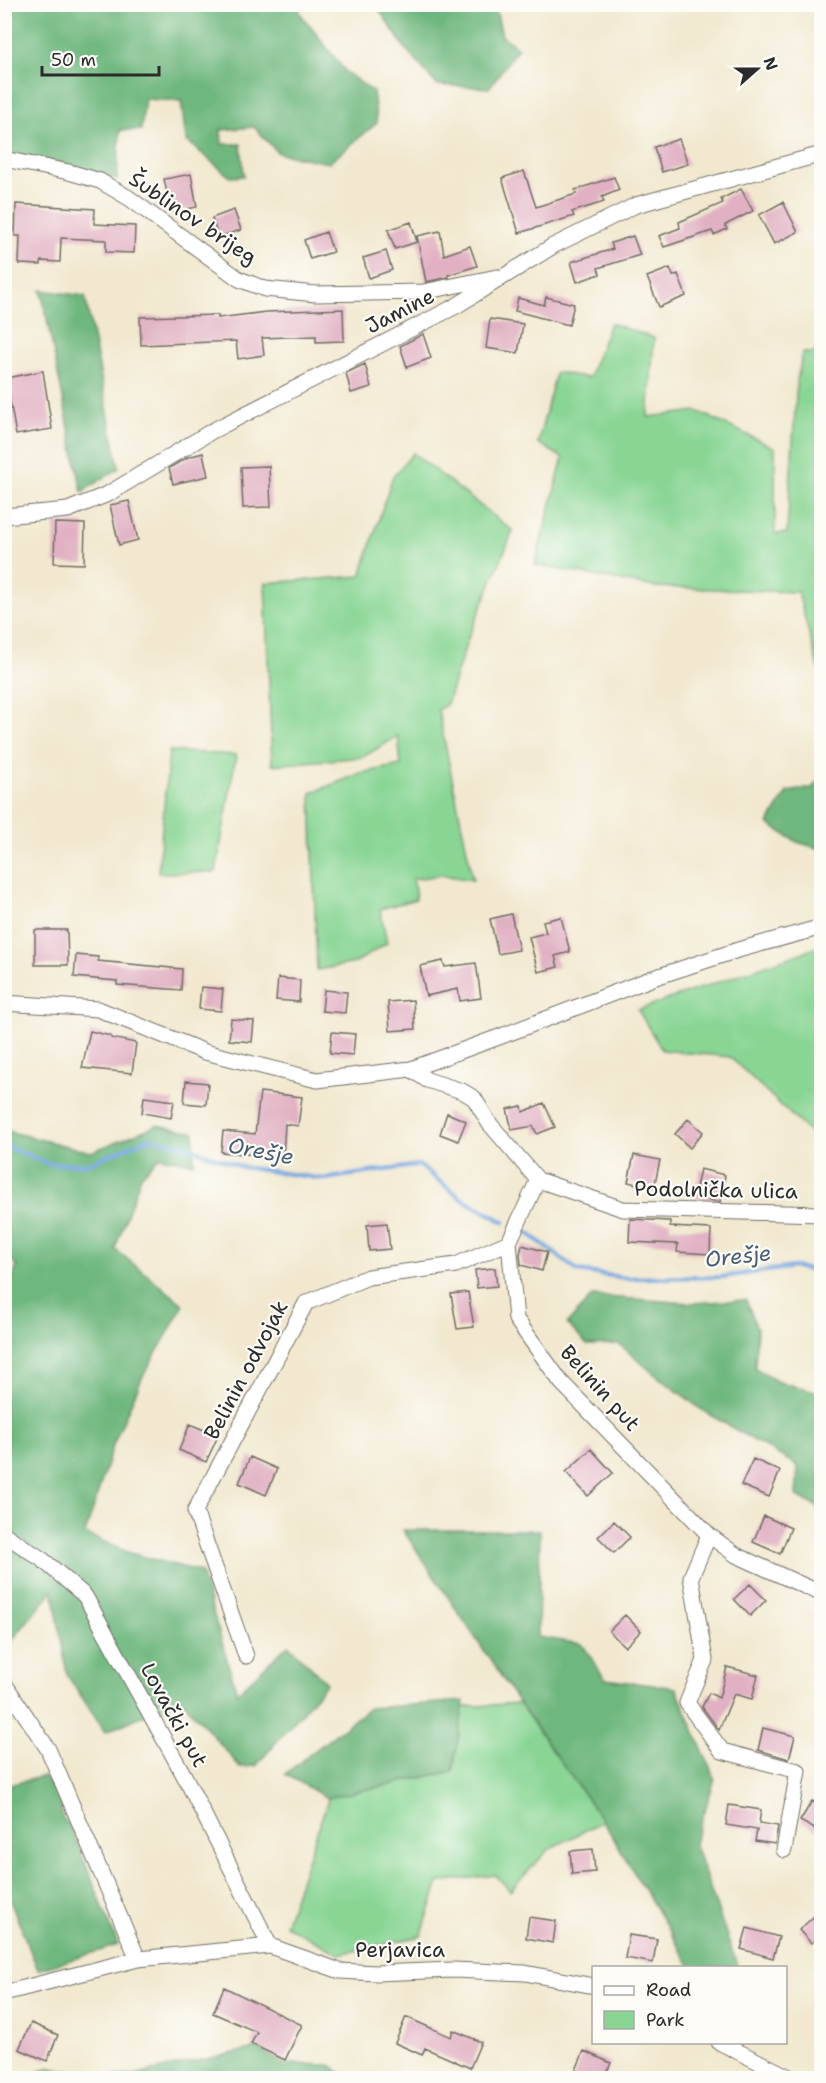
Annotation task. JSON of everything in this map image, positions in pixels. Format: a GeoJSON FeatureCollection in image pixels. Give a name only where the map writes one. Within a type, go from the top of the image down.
{"type":"FeatureCollection","features":[{"type":"Feature","properties":{"kind":"street","name":"Jamine"},"geometry":{"type":"LineString","coordinates":[[4,516],[68,510],[108,494],[212,431],[456,306],[553,246],[636,205],[822,154]]}},
{"type":"Feature","properties":{"kind":"street","name":"Šublinov brijeg"},"geometry":{"type":"LineString","coordinates":[[4,159],[69,172],[100,181],[129,198],[239,279],[266,289],[315,294],[423,292],[503,276]]}},
{"type":"Feature","properties":{"kind":"street"},"geometry":{"type":"LineString","coordinates":[[4,1003],[98,1009],[205,1052],[317,1080],[411,1069],[653,978],[738,950],[822,927]]}},
{"type":"Feature","properties":{"kind":"street"},"geometry":{"type":"LineString","coordinates":[[411,1069],[427,1080],[462,1091],[474,1098],[489,1123],[538,1180],[509,1242]]}},
{"type":"Feature","properties":{"kind":"street","name":"Podolnička ulica"},"geometry":{"type":"LineString","coordinates":[[538,1180],[623,1209],[822,1214]]}},
{"type":"Feature","properties":{"kind":"street","name":"Belinin put"},"geometry":{"type":"LineString","coordinates":[[509,1242],[516,1319],[561,1382],[709,1535],[736,1556],[822,1594]]}},
{"type":"Feature","properties":{"kind":"street","name":"Belinin odvojak"},"geometry":{"type":"LineString","coordinates":[[246,1656],[195,1511],[306,1303],[368,1277],[456,1265],[509,1242]]}},
{"type":"Feature","properties":{"kind":"street","name":"Lovački put"},"geometry":{"type":"LineString","coordinates":[[4,1534],[43,1560],[85,1596],[186,1779],[270,1946]]}},
{"type":"Feature","properties":{"kind":"street"},"geometry":{"type":"LineString","coordinates":[[709,1535],[691,1577],[705,1660],[687,1703],[722,1751],[798,1771],[784,1850]]}},
{"type":"Feature","properties":{"kind":"street"},"geometry":{"type":"LineString","coordinates":[[4,1683],[48,1749],[138,1959]]}},
{"type":"Feature","properties":{"kind":"street","name":"Perjavica"},"geometry":{"type":"LineString","coordinates":[[4,1993],[138,1959],[270,1946],[340,1971],[376,1973],[453,1970],[525,1973],[592,1986]]}},
{"type":"Feature","properties":{"kind":"street"},"geometry":{"type":"LineString","coordinates":[[721,2044],[791,2079]]}},
{"type":"Feature","properties":{"kind":"green space"},"geometry":{"type":"Polygon","coordinates":[[[301,4],[299,12],[346,72],[373,92],[377,123],[329,163],[278,153],[254,127],[221,130],[222,144],[241,144],[244,176],[230,177],[186,140],[181,101],[145,99],[141,130],[120,130],[117,179],[67,164],[5,154],[5,135],[9,120],[5,119],[5,5],[301,4]]]}},
{"type":"Feature","properties":{"kind":"green space"},"geometry":{"type":"Polygon","coordinates":[[[376,5],[495,5],[502,36],[518,48],[489,88],[437,85],[405,48],[376,5]]]}},
{"type":"Feature","properties":{"kind":"green space"},"geometry":{"type":"Polygon","coordinates":[[[41,290],[85,296],[119,468],[82,492],[41,290]]]}},
{"type":"Feature","properties":{"kind":"green space"},"geometry":{"type":"Polygon","coordinates":[[[610,323],[654,338],[648,417],[697,411],[775,448],[775,534],[787,533],[797,380],[803,353],[821,353],[821,670],[818,668],[798,592],[655,587],[535,565],[563,458],[538,443],[556,372],[589,378],[610,323]]]}},
{"type":"Feature","properties":{"kind":"green space"},"geometry":{"type":"Polygon","coordinates":[[[413,453],[513,531],[467,641],[447,704],[438,710],[473,880],[442,875],[413,879],[416,899],[380,909],[387,943],[355,963],[317,970],[311,793],[361,773],[401,765],[398,736],[363,757],[272,765],[265,583],[361,576],[392,478],[413,453]]]}},
{"type":"Feature","properties":{"kind":"green space"},"geometry":{"type":"Polygon","coordinates":[[[169,751],[236,755],[216,872],[158,873],[169,751]]]}},
{"type":"Feature","properties":{"kind":"green space"},"geometry":{"type":"Polygon","coordinates":[[[821,776],[821,849],[797,842],[768,824],[787,792],[812,788],[821,776]]]}},
{"type":"Feature","properties":{"kind":"green space"},"geometry":{"type":"Polygon","coordinates":[[[821,946],[821,1143],[730,1057],[662,1050],[638,1010],[821,946]]]}},
{"type":"Feature","properties":{"kind":"green space"},"geometry":{"type":"Polygon","coordinates":[[[4,1124],[7,1131],[91,1152],[157,1125],[194,1132],[194,1163],[159,1157],[141,1176],[115,1249],[184,1305],[142,1378],[113,1445],[85,1534],[130,1553],[201,1572],[237,1693],[288,1645],[327,1683],[256,1766],[240,1767],[181,1699],[105,1732],[67,1675],[53,1590],[5,1649],[4,1298],[17,1266],[5,1255],[4,1124]]]}},
{"type":"Feature","properties":{"kind":"green space"},"geometry":{"type":"Polygon","coordinates":[[[592,1296],[691,1303],[746,1300],[757,1328],[755,1368],[778,1382],[816,1391],[821,1411],[821,1509],[796,1495],[798,1466],[705,1412],[619,1344],[587,1345],[567,1324],[592,1296]]]}},
{"type":"Feature","properties":{"kind":"green space"},"geometry":{"type":"Polygon","coordinates":[[[403,1530],[540,1530],[538,1637],[582,1644],[605,1679],[676,1688],[715,1779],[694,1843],[738,1966],[690,1966],[603,1821],[519,1703],[403,1530]]]}},
{"type":"Feature","properties":{"kind":"green space"},"geometry":{"type":"Polygon","coordinates":[[[464,1701],[453,1771],[327,1798],[285,1774],[369,1708],[464,1701]]]}},
{"type":"Feature","properties":{"kind":"green space"},"geometry":{"type":"Polygon","coordinates":[[[519,1703],[603,1821],[548,1850],[510,1891],[496,1875],[439,1882],[421,1936],[339,1954],[285,1925],[329,1797],[453,1771],[463,1707],[519,1703]]]}},
{"type":"Feature","properties":{"kind":"green space"},"geometry":{"type":"Polygon","coordinates":[[[44,1776],[61,1799],[62,1818],[70,1825],[118,1945],[38,1970],[5,1888],[4,1786],[44,1776]]]}},
{"type":"Feature","properties":{"kind":"green space"},"geometry":{"type":"Polygon","coordinates":[[[256,2048],[285,2064],[331,2065],[347,2078],[23,2078],[49,2068],[109,2076],[130,2076],[256,2048]]]}},
{"type":"Feature","properties":{"kind":"building"},"geometry":{"type":"Polygon","coordinates":[[[679,139],[688,164],[662,172],[654,147],[679,139]]]}},
{"type":"Feature","properties":{"kind":"building"},"geometry":{"type":"Polygon","coordinates":[[[524,171],[536,207],[576,194],[575,190],[614,177],[619,190],[602,197],[604,202],[572,212],[574,216],[519,233],[502,178],[524,171]]]}},
{"type":"Feature","properties":{"kind":"building"},"geometry":{"type":"Polygon","coordinates":[[[191,174],[197,207],[171,212],[164,179],[191,174]]]}},
{"type":"Feature","properties":{"kind":"building"},"geometry":{"type":"Polygon","coordinates":[[[741,189],[753,211],[725,225],[727,229],[714,235],[712,231],[664,247],[659,236],[680,228],[679,222],[723,203],[721,199],[741,189]]]}},
{"type":"Feature","properties":{"kind":"building"},"geometry":{"type":"Polygon","coordinates":[[[783,202],[798,232],[774,244],[759,215],[783,202]]]}},
{"type":"Feature","properties":{"kind":"building"},"geometry":{"type":"Polygon","coordinates":[[[16,204],[95,209],[94,224],[135,226],[134,253],[106,252],[106,240],[61,238],[60,262],[41,261],[41,265],[19,264],[20,236],[15,236],[16,204]]]}},
{"type":"Feature","properties":{"kind":"building"},"geometry":{"type":"Polygon","coordinates":[[[234,210],[241,230],[218,237],[212,218],[234,210]]]}},
{"type":"Feature","properties":{"kind":"building"},"geometry":{"type":"Polygon","coordinates":[[[411,222],[417,242],[395,249],[388,230],[411,222]]]}},
{"type":"Feature","properties":{"kind":"building"},"geometry":{"type":"Polygon","coordinates":[[[440,231],[444,255],[470,246],[477,266],[448,275],[449,277],[426,282],[417,236],[440,231]]]}},
{"type":"Feature","properties":{"kind":"building"},"geometry":{"type":"Polygon","coordinates":[[[326,232],[333,252],[310,259],[304,240],[326,232]]]}},
{"type":"Feature","properties":{"kind":"building"},"geometry":{"type":"Polygon","coordinates":[[[633,236],[640,255],[598,268],[600,274],[577,282],[571,262],[613,249],[611,243],[633,236]]]}},
{"type":"Feature","properties":{"kind":"building"},"geometry":{"type":"Polygon","coordinates":[[[386,251],[392,270],[369,278],[363,258],[386,251]]]}},
{"type":"Feature","properties":{"kind":"building"},"geometry":{"type":"Polygon","coordinates":[[[670,268],[673,276],[678,274],[686,296],[659,307],[647,277],[670,268]]]}},
{"type":"Feature","properties":{"kind":"building"},"geometry":{"type":"Polygon","coordinates":[[[546,297],[574,304],[569,325],[515,311],[518,298],[544,305],[546,297]]]}},
{"type":"Feature","properties":{"kind":"building"},"geometry":{"type":"Polygon","coordinates":[[[343,309],[344,341],[316,342],[316,336],[262,338],[264,355],[238,359],[236,341],[141,345],[140,317],[218,315],[218,318],[266,312],[343,309]]]}},
{"type":"Feature","properties":{"kind":"building"},"geometry":{"type":"Polygon","coordinates":[[[490,319],[523,324],[518,353],[486,348],[490,319]]]}},
{"type":"Feature","properties":{"kind":"building"},"geometry":{"type":"Polygon","coordinates":[[[423,334],[431,358],[407,367],[400,346],[423,334]]]}},
{"type":"Feature","properties":{"kind":"building"},"geometry":{"type":"Polygon","coordinates":[[[365,364],[371,387],[351,393],[346,373],[365,364]]]}},
{"type":"Feature","properties":{"kind":"building"},"geometry":{"type":"Polygon","coordinates":[[[43,371],[52,429],[16,435],[6,378],[43,371]]]}},
{"type":"Feature","properties":{"kind":"building"},"geometry":{"type":"Polygon","coordinates":[[[203,453],[208,476],[173,484],[169,468],[188,457],[203,453]]]}},
{"type":"Feature","properties":{"kind":"building"},"geometry":{"type":"Polygon","coordinates":[[[269,466],[271,507],[243,508],[241,467],[269,466]]]}},
{"type":"Feature","properties":{"kind":"building"},"geometry":{"type":"Polygon","coordinates":[[[129,501],[138,540],[119,545],[110,505],[129,501]]]}},
{"type":"Feature","properties":{"kind":"building"},"geometry":{"type":"Polygon","coordinates":[[[55,523],[85,524],[84,564],[54,563],[55,523]]]}},
{"type":"Feature","properties":{"kind":"building"},"geometry":{"type":"Polygon","coordinates":[[[511,914],[519,950],[498,954],[490,919],[511,914]]]}},
{"type":"Feature","properties":{"kind":"building"},"geometry":{"type":"Polygon","coordinates":[[[561,917],[570,952],[555,956],[558,967],[538,972],[529,937],[546,933],[543,921],[561,917]]]}},
{"type":"Feature","properties":{"kind":"building"},"geometry":{"type":"Polygon","coordinates":[[[35,930],[67,930],[68,965],[35,965],[35,930]]]}},
{"type":"Feature","properties":{"kind":"building"},"geometry":{"type":"Polygon","coordinates":[[[76,955],[98,957],[98,961],[182,969],[181,990],[117,985],[117,981],[74,977],[76,955]]]}},
{"type":"Feature","properties":{"kind":"building"},"geometry":{"type":"Polygon","coordinates":[[[443,961],[445,967],[476,963],[481,998],[460,1001],[458,989],[426,996],[420,966],[443,961]]]}},
{"type":"Feature","properties":{"kind":"building"},"geometry":{"type":"Polygon","coordinates":[[[278,978],[300,980],[299,1002],[276,1000],[278,978]]]}},
{"type":"Feature","properties":{"kind":"building"},"geometry":{"type":"Polygon","coordinates":[[[201,987],[223,989],[221,1011],[199,1009],[201,987]]]}},
{"type":"Feature","properties":{"kind":"building"},"geometry":{"type":"Polygon","coordinates":[[[324,990],[347,992],[345,1013],[322,1011],[324,990]]]}},
{"type":"Feature","properties":{"kind":"building"},"geometry":{"type":"Polygon","coordinates":[[[413,1000],[415,1029],[390,1031],[388,1002],[413,1000]]]}},
{"type":"Feature","properties":{"kind":"building"},"geometry":{"type":"Polygon","coordinates":[[[231,1019],[254,1021],[252,1042],[229,1040],[231,1019]]]}},
{"type":"Feature","properties":{"kind":"building"},"geometry":{"type":"Polygon","coordinates":[[[90,1031],[136,1043],[132,1073],[82,1068],[90,1031]]]}},
{"type":"Feature","properties":{"kind":"building"},"geometry":{"type":"Polygon","coordinates":[[[332,1032],[355,1034],[353,1055],[330,1053],[332,1032]]]}},
{"type":"Feature","properties":{"kind":"building"},"geometry":{"type":"Polygon","coordinates":[[[186,1081],[208,1083],[206,1105],[184,1103],[186,1081]]]}},
{"type":"Feature","properties":{"kind":"building"},"geometry":{"type":"Polygon","coordinates":[[[260,1092],[302,1097],[298,1126],[285,1124],[283,1157],[221,1152],[223,1131],[255,1134],[260,1092]]]}},
{"type":"Feature","properties":{"kind":"building"},"geometry":{"type":"Polygon","coordinates":[[[144,1097],[174,1101],[171,1118],[142,1113],[144,1097]]]}},
{"type":"Feature","properties":{"kind":"building"},"geometry":{"type":"Polygon","coordinates":[[[544,1103],[555,1127],[537,1134],[533,1126],[512,1130],[507,1109],[522,1106],[523,1112],[544,1103]]]}},
{"type":"Feature","properties":{"kind":"building"},"geometry":{"type":"Polygon","coordinates":[[[447,1113],[466,1121],[458,1141],[440,1134],[447,1113]]]}},
{"type":"Feature","properties":{"kind":"building"},"geometry":{"type":"Polygon","coordinates":[[[688,1119],[703,1132],[690,1148],[675,1134],[688,1119]]]}},
{"type":"Feature","properties":{"kind":"building"},"geometry":{"type":"Polygon","coordinates":[[[634,1155],[660,1160],[654,1188],[628,1182],[634,1155]]]}},
{"type":"Feature","properties":{"kind":"building"},"geometry":{"type":"Polygon","coordinates":[[[700,1169],[725,1175],[720,1202],[694,1197],[700,1169]]]}},
{"type":"Feature","properties":{"kind":"building"},"geometry":{"type":"Polygon","coordinates":[[[630,1219],[670,1221],[670,1227],[711,1229],[710,1254],[677,1252],[678,1244],[629,1242],[630,1219]]]}},
{"type":"Feature","properties":{"kind":"building"},"geometry":{"type":"Polygon","coordinates":[[[387,1223],[390,1249],[369,1251],[367,1225],[387,1223]]]}},
{"type":"Feature","properties":{"kind":"building"},"geometry":{"type":"Polygon","coordinates":[[[522,1245],[547,1252],[542,1271],[521,1265],[522,1245]]]}},
{"type":"Feature","properties":{"kind":"building"},"geometry":{"type":"Polygon","coordinates":[[[495,1268],[497,1286],[477,1288],[475,1270],[495,1268]]]}},
{"type":"Feature","properties":{"kind":"building"},"geometry":{"type":"Polygon","coordinates":[[[468,1292],[474,1327],[457,1329],[451,1294],[468,1292]]]}},
{"type":"Feature","properties":{"kind":"building"},"geometry":{"type":"Polygon","coordinates":[[[190,1424],[218,1436],[206,1462],[179,1450],[190,1424]]]}},
{"type":"Feature","properties":{"kind":"building"},"geometry":{"type":"Polygon","coordinates":[[[591,1449],[613,1473],[588,1496],[566,1472],[591,1449]]]}},
{"type":"Feature","properties":{"kind":"building"},"geometry":{"type":"Polygon","coordinates":[[[250,1457],[277,1469],[266,1495],[239,1483],[250,1457]]]}},
{"type":"Feature","properties":{"kind":"building"},"geometry":{"type":"Polygon","coordinates":[[[753,1459],[780,1471],[769,1497],[741,1485],[753,1459]]]}},
{"type":"Feature","properties":{"kind":"building"},"geometry":{"type":"Polygon","coordinates":[[[764,1516],[791,1528],[780,1554],[753,1542],[764,1516]]]}},
{"type":"Feature","properties":{"kind":"building"},"geometry":{"type":"Polygon","coordinates":[[[614,1521],[630,1537],[614,1553],[598,1537],[614,1521]]]}},
{"type":"Feature","properties":{"kind":"building"},"geometry":{"type":"Polygon","coordinates":[[[750,1584],[766,1600],[750,1616],[734,1599],[750,1584]]]}},
{"type":"Feature","properties":{"kind":"building"},"geometry":{"type":"Polygon","coordinates":[[[625,1615],[641,1631],[625,1647],[609,1631],[625,1615]]]}},
{"type":"Feature","properties":{"kind":"building"},"geometry":{"type":"Polygon","coordinates":[[[727,1667],[758,1675],[752,1699],[734,1694],[719,1730],[702,1707],[709,1693],[719,1698],[727,1667]]]}},
{"type":"Feature","properties":{"kind":"building"},"geometry":{"type":"Polygon","coordinates":[[[763,1728],[795,1736],[789,1759],[758,1750],[763,1728]]]}},
{"type":"Feature","properties":{"kind":"building"},"geometry":{"type":"Polygon","coordinates":[[[812,1801],[822,1806],[822,1833],[800,1821],[812,1801]]]}},
{"type":"Feature","properties":{"kind":"building"},"geometry":{"type":"Polygon","coordinates":[[[729,1805],[761,1810],[759,1823],[778,1826],[775,1844],[755,1841],[757,1830],[726,1825],[729,1805]]]}},
{"type":"Feature","properties":{"kind":"building"},"geometry":{"type":"Polygon","coordinates":[[[593,1849],[595,1872],[572,1874],[570,1851],[593,1849]]]}},
{"type":"Feature","properties":{"kind":"building"},"geometry":{"type":"Polygon","coordinates":[[[822,1909],[822,1933],[811,1943],[799,1930],[822,1909]]]}},
{"type":"Feature","properties":{"kind":"building"},"geometry":{"type":"Polygon","coordinates":[[[529,1917],[556,1921],[553,1943],[526,1938],[529,1917]]]}},
{"type":"Feature","properties":{"kind":"building"},"geometry":{"type":"Polygon","coordinates":[[[747,1928],[779,1937],[773,1958],[741,1949],[747,1928]]]}},
{"type":"Feature","properties":{"kind":"building"},"geometry":{"type":"Polygon","coordinates":[[[629,1935],[657,1939],[653,1963],[625,1958],[629,1935]]]}},
{"type":"Feature","properties":{"kind":"building"},"geometry":{"type":"Polygon","coordinates":[[[224,1987],[302,2025],[285,2060],[251,2044],[257,2032],[213,2013],[224,1987]]]}},
{"type":"Feature","properties":{"kind":"building"},"geometry":{"type":"Polygon","coordinates":[[[406,2017],[451,2037],[453,2030],[481,2042],[470,2068],[425,2048],[422,2055],[395,2043],[406,2017]]]}},
{"type":"Feature","properties":{"kind":"building"},"geometry":{"type":"Polygon","coordinates":[[[31,2023],[58,2035],[47,2061],[19,2049],[31,2023]]]}},
{"type":"Feature","properties":{"kind":"building"},"geometry":{"type":"Polygon","coordinates":[[[584,2051],[611,2063],[604,2079],[572,2079],[584,2051]]]}},
{"type":"Feature","properties":{"kind":"waterway","name":"Orešje"},"geometry":{"type":"LineString","coordinates":[[4,1145],[49,1164],[87,1164],[150,1138],[185,1146],[242,1167],[324,1179],[419,1165],[462,1199],[504,1222]]}},
{"type":"Feature","properties":{"kind":"waterway","name":"Orešje"},"geometry":{"type":"LineString","coordinates":[[528,1233],[578,1271],[626,1278],[722,1277],[794,1267],[822,1272]]}}]}
